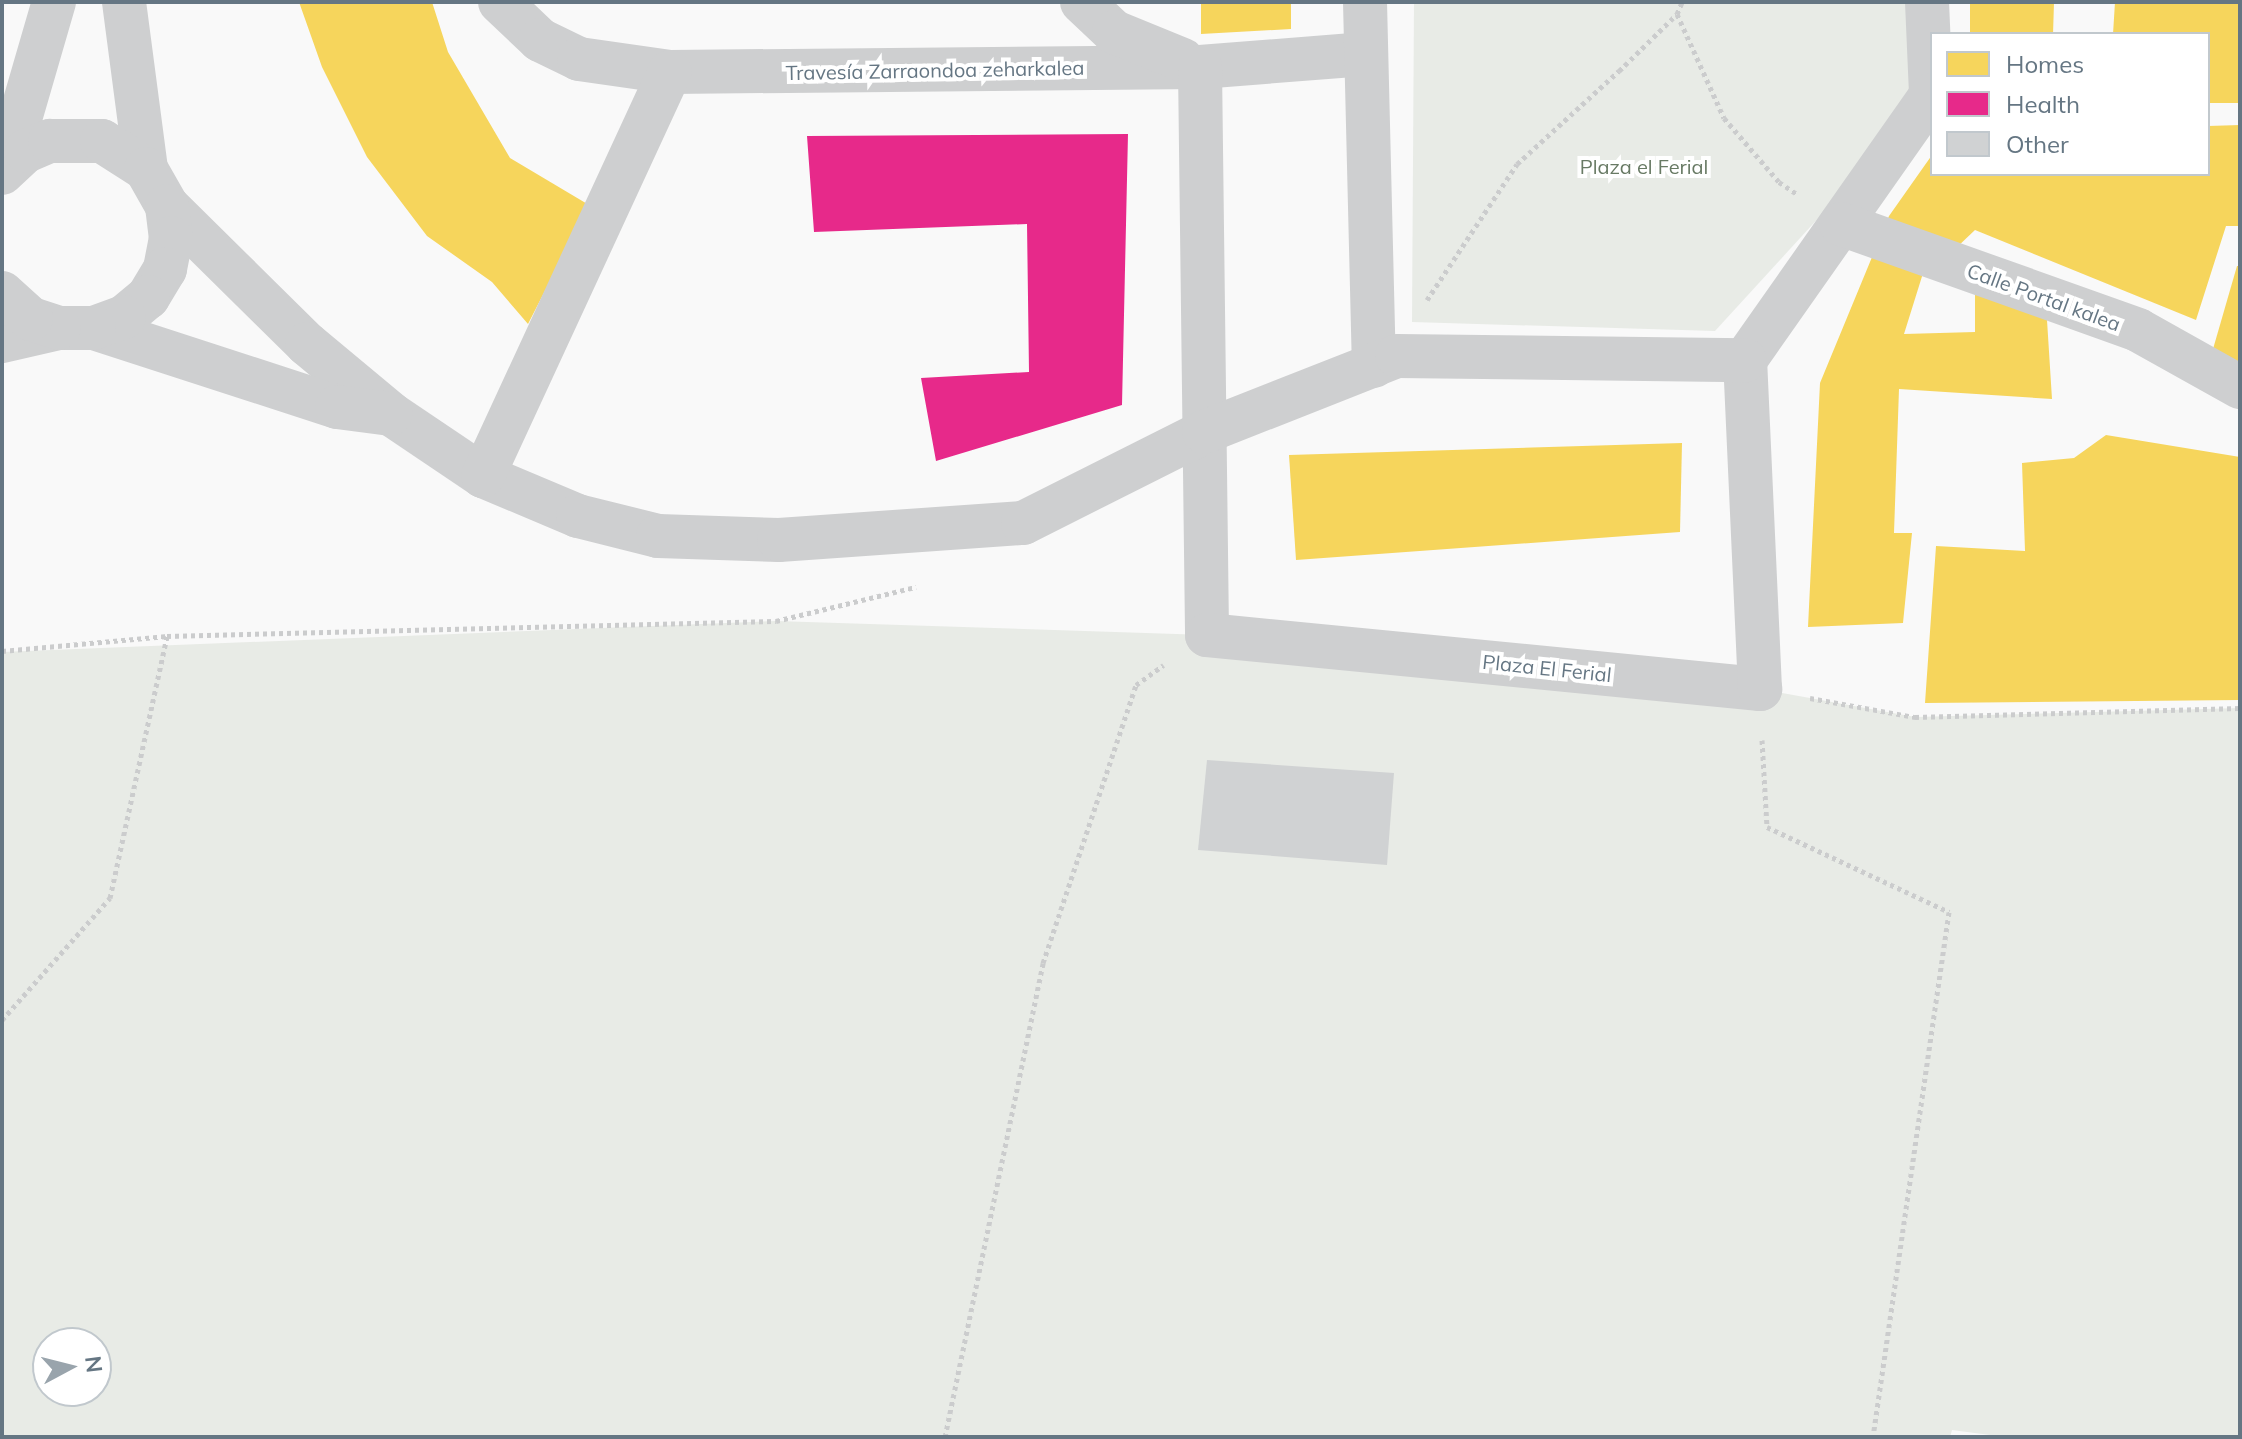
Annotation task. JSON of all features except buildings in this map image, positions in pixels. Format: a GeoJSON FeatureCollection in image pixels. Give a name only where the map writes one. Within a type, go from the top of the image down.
{"type":"FeatureCollection","features":[{"type":"Feature","properties":{"kind":"street"},"geometry":{"type":"LineString","coordinates":[[4,170],[54,2]]}},
{"type":"Feature","properties":{"kind":"street"},"geometry":{"type":"LineString","coordinates":[[124,2],[146,169],[167,206],[251,294],[391,414],[483,476],[578,516],[658,536],[779,540],[1023,523],[1204,432],[1397,356],[1745,360]]}},
{"type":"Feature","properties":{"kind":"street","name":"Travesía Zarraondoa zeharkalea"},"geometry":{"type":"LineString","coordinates":[[500,2],[540,40],[579,59],[670,72],[1200,67]]}},
{"type":"Feature","properties":{"kind":"street"},"geometry":{"type":"LineString","coordinates":[[1082,2],[1114,32],[1200,67],[1365,54]]}},
{"type":"Feature","properties":{"kind":"street"},"geometry":{"type":"LineString","coordinates":[[1365,2],[1374,366]]}},
{"type":"Feature","properties":{"kind":"street"},"geometry":{"type":"LineString","coordinates":[[1927,2],[1930,72]]}},
{"type":"Feature","properties":{"kind":"street"},"geometry":{"type":"LineString","coordinates":[[1200,67],[1207,635]]}},
{"type":"Feature","properties":{"kind":"street"},"geometry":{"type":"LineString","coordinates":[[483,476],[670,72]]}},
{"type":"Feature","properties":{"kind":"street"},"geometry":{"type":"LineString","coordinates":[[1760,689],[1745,360],[1930,96]]}},
{"type":"Feature","properties":{"kind":"street"},"geometry":{"type":"LineString","coordinates":[[4,170],[50,141],[76,138],[102,141],[146,169]]}},
{"type":"Feature","properties":{"kind":"street"},"geometry":{"type":"LineString","coordinates":[[2,341],[124,317],[148,297],[165,269],[171,238],[167,206]]}},
{"type":"Feature","properties":{"kind":"street","name":"Calle Portal kalea"},"geometry":{"type":"LineString","coordinates":[[1841,224],[2138,330],[2240,387]]}},
{"type":"Feature","properties":{"kind":"street"},"geometry":{"type":"LineString","coordinates":[[2,293],[31,319],[76,328],[337,407],[391,414]]}},
{"type":"Feature","properties":{"kind":"street","name":"Plaza El Ferial"},"geometry":{"type":"LineString","coordinates":[[1207,635],[1760,689]]}},
{"type":"Feature","properties":{"kind":"path"},"geometry":{"type":"LineString","coordinates":[[1421,308],[1517,164],[1677,14],[1682,2]]}},
{"type":"Feature","properties":{"kind":"path"},"geometry":{"type":"LineString","coordinates":[[1677,14],[1724,118],[1779,182],[1841,224]]}},
{"type":"Feature","properties":{"kind":"path"},"geometry":{"type":"LineString","coordinates":[[2,651],[167,636],[776,621],[910,591],[923,583]]}},
{"type":"Feature","properties":{"kind":"path"},"geometry":{"type":"LineString","coordinates":[[945,1437],[1053,934],[1136,685],[1207,635]]}},
{"type":"Feature","properties":{"kind":"path"},"geometry":{"type":"LineString","coordinates":[[2,1020],[110,898],[167,636]]}},
{"type":"Feature","properties":{"kind":"path"},"geometry":{"type":"LineString","coordinates":[[1873,1437],[1949,912],[1767,827],[1760,689],[1915,717],[2240,708]]}},
{"type":"Feature","properties":{"kind":"green space","name":"Plaza el Ferial"},"geometry":{"type":"Polygon","coordinates":[[[1414,2],[1927,2],[1930,96],[1715,331],[1412,322],[1414,2]]]}},
{"type":"Feature","properties":{"kind":"green space"},"geometry":{"type":"Polygon","coordinates":[[[776,621],[1207,635],[1760,689],[1915,717],[2240,708],[2240,1437],[2005,1437],[1952,1430],[1950,1437],[2,1437],[2,652],[776,621]]]}}]}
